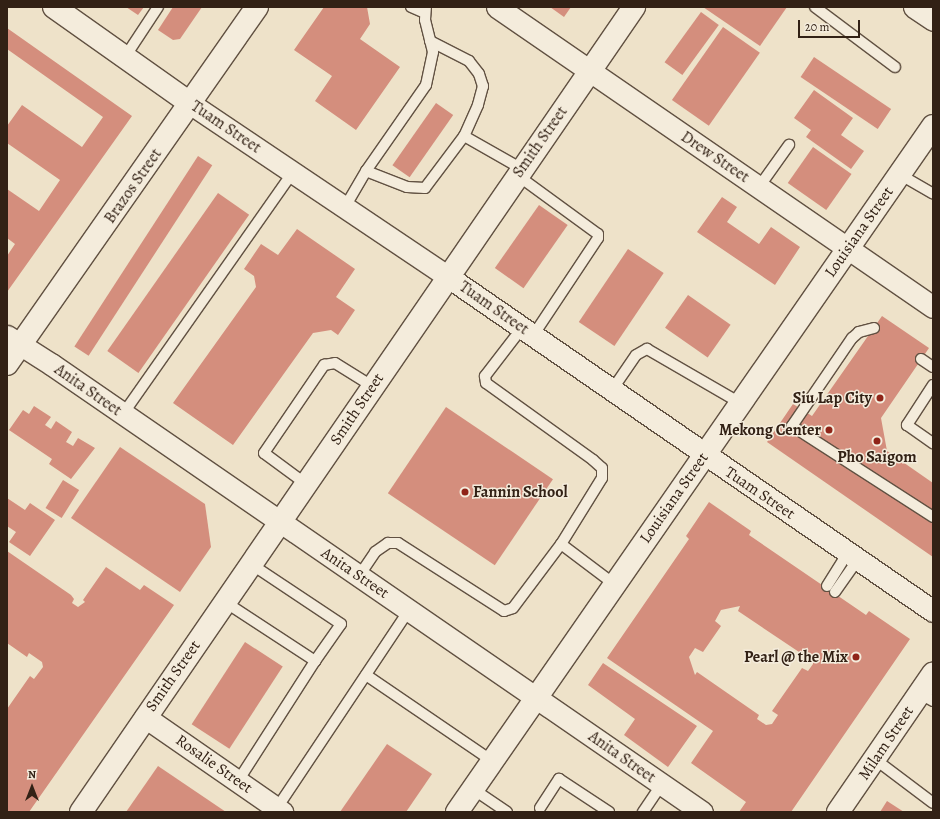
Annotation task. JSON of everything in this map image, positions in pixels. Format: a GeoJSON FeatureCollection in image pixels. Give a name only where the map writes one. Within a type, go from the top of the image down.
{"type":"FeatureCollection","features":[{"type":"Feature","properties":{"kind":"main road","name":"Tuam Street"},"geometry":{"type":"LineString","coordinates":[[54,7],[191,104]]}},
{"type":"Feature","properties":{"kind":"main road","name":"Brazos Street"},"geometry":{"type":"LineString","coordinates":[[7,364],[14,341],[191,104],[257,7]]}},
{"type":"Feature","properties":{"kind":"main road","name":"Smith Street"},"geometry":{"type":"LineString","coordinates":[[81,812],[447,276],[634,7]]}},
{"type":"Feature","properties":{"kind":"main road","name":"Louisiana Street"},"geometry":{"type":"LineString","coordinates":[[457,812],[535,697],[933,126]]}},
{"type":"Feature","properties":{"kind":"main road","name":"Milam Street"},"geometry":{"type":"LineString","coordinates":[[838,812],[876,760],[927,698],[933,674]]}},
{"type":"Feature","properties":{"kind":"street","name":"Drew Street"},"geometry":{"type":"LineString","coordinates":[[497,7],[933,307]]}},
{"type":"Feature","properties":{"kind":"street"},"geometry":{"type":"LineString","coordinates":[[914,7],[933,20]]}},
{"type":"Feature","properties":{"kind":"street","name":"Tuam Street"},"geometry":{"type":"LineString","coordinates":[[191,104],[447,276],[933,612]]}},
{"type":"Feature","properties":{"kind":"street","name":"Anita Street"},"geometry":{"type":"LineString","coordinates":[[14,341],[123,414],[702,812]]}},
{"type":"Feature","properties":{"kind":"street","name":"Rosalie Street"},"geometry":{"type":"LineString","coordinates":[[145,717],[280,810]]}},
{"type":"Feature","properties":{"kind":"lane"},"geometry":{"type":"LineString","coordinates":[[125,57],[158,7]]}},
{"type":"Feature","properties":{"kind":"lane"},"geometry":{"type":"LineString","coordinates":[[344,207],[366,171],[426,85],[433,52],[425,10],[412,7]]}},
{"type":"Feature","properties":{"kind":"lane"},"geometry":{"type":"LineString","coordinates":[[815,7],[895,67]]}},
{"type":"Feature","properties":{"kind":"lane"},"geometry":{"type":"LineString","coordinates":[[366,171],[407,187],[425,188],[464,136],[478,105],[483,86],[479,74],[469,60],[430,41]]}},
{"type":"Feature","properties":{"kind":"lane"},"geometry":{"type":"LineString","coordinates":[[359,576],[375,552],[388,543],[398,543],[504,611],[513,608],[561,544],[602,478],[602,468],[594,460],[486,383],[485,376],[528,332],[598,238],[598,234],[520,172],[464,136]]}},
{"type":"Feature","properties":{"kind":"lane"},"geometry":{"type":"LineString","coordinates":[[759,187],[789,145]]}},
{"type":"Feature","properties":{"kind":"lane"},"geometry":{"type":"LineString","coordinates":[[123,414],[293,172]]}},
{"type":"Feature","properties":{"kind":"lane"},"geometry":{"type":"LineString","coordinates":[[899,174],[933,194]]}},
{"type":"Feature","properties":{"kind":"lane"},"geometry":{"type":"LineString","coordinates":[[874,328],[859,332],[852,338],[792,426],[933,517]]}},
{"type":"Feature","properties":{"kind":"lane"},"geometry":{"type":"LineString","coordinates":[[612,390],[636,355],[648,348],[740,403]]}},
{"type":"Feature","properties":{"kind":"lane"},"geometry":{"type":"LineString","coordinates":[[921,359],[933,367]]}},
{"type":"Feature","properties":{"kind":"lane"},"geometry":{"type":"LineString","coordinates":[[306,484],[264,453],[324,365],[335,363],[372,386]]}},
{"type":"Feature","properties":{"kind":"lane"},"geometry":{"type":"LineString","coordinates":[[933,385],[907,425],[933,443]]}},
{"type":"Feature","properties":{"kind":"lane"},"geometry":{"type":"LineString","coordinates":[[561,544],[614,584]]}},
{"type":"Feature","properties":{"kind":"lane"},"geometry":{"type":"LineString","coordinates":[[831,589],[853,556]]}},
{"type":"Feature","properties":{"kind":"lane"},"geometry":{"type":"LineString","coordinates":[[238,781],[315,661],[341,624],[251,564]]}},
{"type":"Feature","properties":{"kind":"lane"},"geometry":{"type":"LineString","coordinates":[[224,602],[315,661]]}},
{"type":"Feature","properties":{"kind":"lane"},"geometry":{"type":"LineString","coordinates":[[280,810],[409,610]]}},
{"type":"Feature","properties":{"kind":"lane"},"geometry":{"type":"LineString","coordinates":[[366,675],[492,761]]}},
{"type":"Feature","properties":{"kind":"lane"},"geometry":{"type":"LineString","coordinates":[[876,760],[933,803]]}},
{"type":"Feature","properties":{"kind":"lane"},"geometry":{"type":"LineString","coordinates":[[541,811],[559,779],[609,812]]}},
{"type":"Feature","properties":{"kind":"lane"},"geometry":{"type":"LineString","coordinates":[[643,812],[662,784]]}},
{"type":"Feature","properties":{"kind":"lane"},"geometry":{"type":"LineString","coordinates":[[473,788],[507,812]]}},
{"type":"Feature","properties":{"kind":"building"},"geometry":{"type":"Polygon","coordinates":[[[126,7],[144,7],[138,15],[126,7]]]}},
{"type":"Feature","properties":{"kind":"building"},"geometry":{"type":"Polygon","coordinates":[[[173,7],[202,7],[180,39],[173,40],[158,30],[173,7]]]}},
{"type":"Feature","properties":{"kind":"building"},"geometry":{"type":"Polygon","coordinates":[[[324,7],[367,7],[370,24],[360,39],[400,67],[356,130],[315,101],[332,76],[294,50],[324,7]]]}},
{"type":"Feature","properties":{"kind":"building"},"geometry":{"type":"Polygon","coordinates":[[[550,7],[571,7],[564,17],[550,7]]]}},
{"type":"Feature","properties":{"kind":"building"},"geometry":{"type":"Polygon","coordinates":[[[703,7],[787,7],[760,46],[703,7]]]}},
{"type":"Feature","properties":{"kind":"building"},"geometry":{"type":"Polygon","coordinates":[[[701,12],[719,25],[682,75],[665,62],[701,12]]]}},
{"type":"Feature","properties":{"kind":"building"},"geometry":{"type":"Polygon","coordinates":[[[723,27],[760,53],[709,126],[672,100],[723,27]]]}},
{"type":"Feature","properties":{"kind":"building"},"geometry":{"type":"Polygon","coordinates":[[[7,28],[132,116],[7,292],[7,256],[15,244],[7,238],[7,189],[39,211],[60,180],[7,143],[7,126],[22,105],[82,147],[103,117],[7,49],[7,28]]]}},
{"type":"Feature","properties":{"kind":"building"},"geometry":{"type":"Polygon","coordinates":[[[814,57],[891,109],[878,129],[801,77],[814,57]]]}},
{"type":"Feature","properties":{"kind":"building"},"geometry":{"type":"Polygon","coordinates":[[[814,90],[853,118],[841,135],[864,151],[851,169],[806,137],[811,130],[794,118],[814,90]]]}},
{"type":"Feature","properties":{"kind":"building"},"geometry":{"type":"Polygon","coordinates":[[[436,103],[453,115],[410,177],[392,165],[436,103]]]}},
{"type":"Feature","properties":{"kind":"building"},"geometry":{"type":"Polygon","coordinates":[[[813,147],[852,174],[826,210],[788,183],[813,147]]]}},
{"type":"Feature","properties":{"kind":"building"},"geometry":{"type":"Polygon","coordinates":[[[198,156],[212,165],[89,356],[74,346],[198,156]]]}},
{"type":"Feature","properties":{"kind":"building"},"geometry":{"type":"Polygon","coordinates":[[[218,193],[249,215],[138,373],[107,351],[218,193]]]}},
{"type":"Feature","properties":{"kind":"building"},"geometry":{"type":"Polygon","coordinates":[[[722,197],[737,207],[727,222],[759,244],[771,227],[800,247],[775,285],[697,232],[722,197]]]}},
{"type":"Feature","properties":{"kind":"building"},"geometry":{"type":"Polygon","coordinates":[[[539,205],[568,225],[524,288],[495,268],[539,205]]]}},
{"type":"Feature","properties":{"kind":"building"},"geometry":{"type":"Polygon","coordinates":[[[297,229],[355,269],[336,297],[355,310],[338,335],[331,330],[313,333],[233,445],[173,403],[256,287],[254,276],[244,269],[261,244],[278,255],[297,229]]]}},
{"type":"Feature","properties":{"kind":"building"},"geometry":{"type":"Polygon","coordinates":[[[628,249],[664,273],[614,346],[579,322],[628,249]]]}},
{"type":"Feature","properties":{"kind":"building"},"geometry":{"type":"Polygon","coordinates":[[[688,295],[731,325],[708,358],[665,328],[688,295]]]}},
{"type":"Feature","properties":{"kind":"building","name":"Mekong Center"},"geometry":{"type":"Polygon","coordinates":[[[882,316],[929,348],[881,418],[887,451],[933,483],[933,557],[767,442],[793,404],[812,416],[882,316]]]}},
{"type":"Feature","properties":{"kind":"building"},"geometry":{"type":"Polygon","coordinates":[[[34,406],[51,417],[45,425],[51,429],[56,421],[72,432],[66,442],[73,446],[78,438],[95,448],[71,479],[49,464],[52,459],[9,430],[23,410],[29,414],[34,406]]]}},
{"type":"Feature","properties":{"kind":"building"},"geometry":{"type":"Polygon","coordinates":[[[446,407],[553,479],[495,565],[388,493],[446,407]]]}},
{"type":"Feature","properties":{"kind":"building"},"geometry":{"type":"Polygon","coordinates":[[[120,447],[205,504],[211,547],[180,592],[71,518],[120,447]]]}},
{"type":"Feature","properties":{"kind":"building"},"geometry":{"type":"Polygon","coordinates":[[[63,480],[79,490],[62,518],[46,508],[63,480]]]}},
{"type":"Feature","properties":{"kind":"building"},"geometry":{"type":"Polygon","coordinates":[[[7,498],[25,510],[30,503],[55,520],[30,556],[9,542],[16,532],[7,526],[7,498]]]}},
{"type":"Feature","properties":{"kind":"building","name":"Pearl @ the Mix"},"geometry":{"type":"Polygon","coordinates":[[[709,502],[751,531],[749,535],[866,615],[869,611],[910,639],[791,812],[739,812],[746,802],[691,763],[713,731],[607,658],[689,539],[686,536],[709,502]],[[740,606],[721,610],[715,621],[721,626],[703,652],[695,648],[689,657],[695,675],[697,672],[759,715],[757,719],[766,725],[772,724],[778,715],[772,711],[802,668],[808,671],[813,664],[813,656],[804,649],[802,654],[738,611],[740,606]]]}},
{"type":"Feature","properties":{"kind":"building"},"geometry":{"type":"Polygon","coordinates":[[[7,551],[71,595],[74,599],[72,603],[78,607],[85,602],[83,600],[106,567],[140,590],[144,585],[174,605],[29,812],[7,812],[7,709],[30,676],[34,679],[43,667],[42,662],[29,653],[27,657],[7,643],[7,551]]]}},
{"type":"Feature","properties":{"kind":"building"},"geometry":{"type":"Polygon","coordinates":[[[245,642],[283,667],[229,749],[192,724],[245,642]]]}},
{"type":"Feature","properties":{"kind":"building"},"geometry":{"type":"Polygon","coordinates":[[[603,663],[697,726],[668,767],[624,735],[635,719],[588,685],[603,663]]]}},
{"type":"Feature","properties":{"kind":"building"},"geometry":{"type":"Polygon","coordinates":[[[387,744],[432,774],[406,812],[340,812],[387,744]]]}},
{"type":"Feature","properties":{"kind":"building"},"geometry":{"type":"Polygon","coordinates":[[[158,766],[226,812],[126,812],[158,766]]]}},
{"type":"Feature","properties":{"kind":"building"},"geometry":{"type":"Polygon","coordinates":[[[887,801],[904,812],[880,812],[887,801]]]}},
{"type":"Feature","properties":{"kind":"place","name":"Siu Lap City"},"geometry":{"type":"Point","coordinates":[880,398]}},
{"type":"Feature","properties":{"kind":"place","name":"Mekong Center"},"geometry":{"type":"Point","coordinates":[829,430]}},
{"type":"Feature","properties":{"kind":"place","name":"Pho Saigom"},"geometry":{"type":"Point","coordinates":[877,441]}},
{"type":"Feature","properties":{"kind":"place","name":"Fannin School"},"geometry":{"type":"Point","coordinates":[465,492]}},
{"type":"Feature","properties":{"kind":"place","name":"Pearl @ the Mix"},"geometry":{"type":"Point","coordinates":[856,657]}}]}
